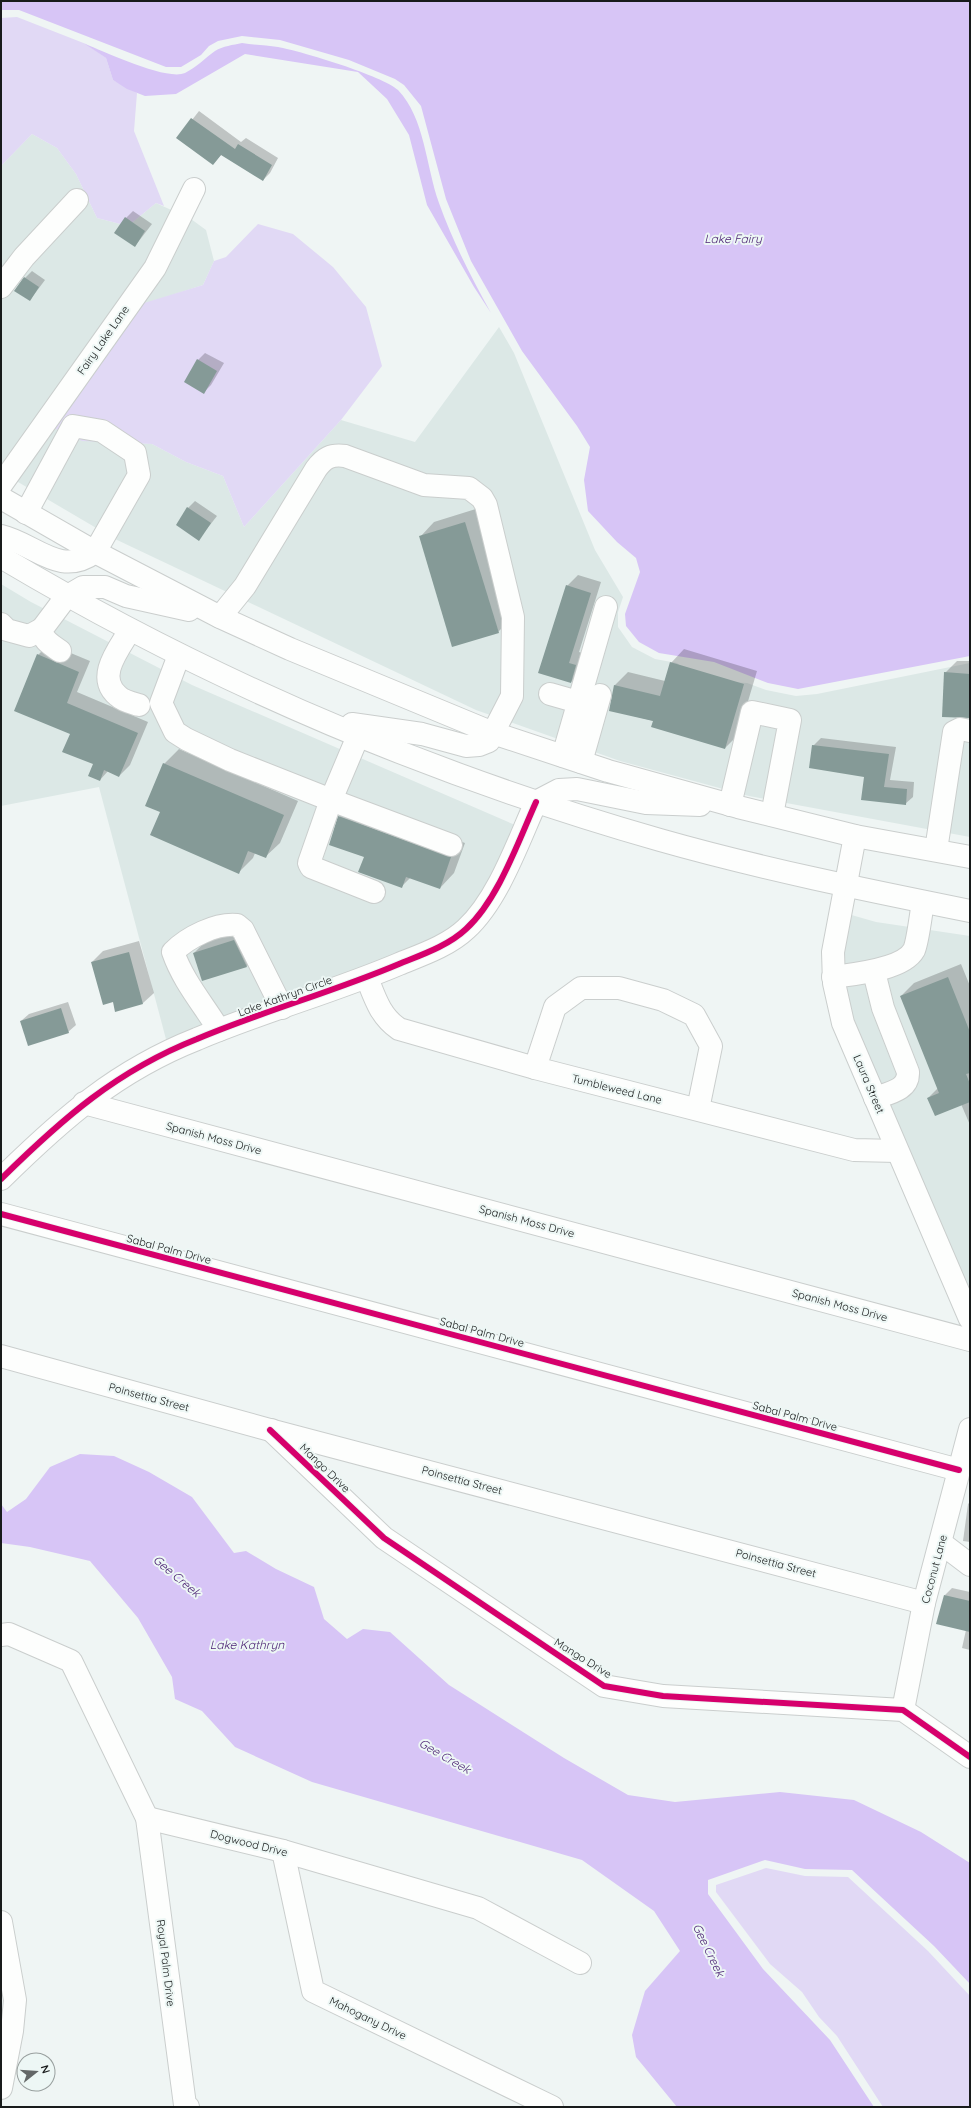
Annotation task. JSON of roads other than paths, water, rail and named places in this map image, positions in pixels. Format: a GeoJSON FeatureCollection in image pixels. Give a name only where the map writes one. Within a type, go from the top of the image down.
{"type":"FeatureCollection","features":[{"type":"Feature","properties":{"kind":"street","name":"Fairy Lake Lane"},"geometry":{"type":"LineString","coordinates":[[1,484],[155,268],[194,189]]}},
{"type":"Feature","properties":{"kind":"street"},"geometry":{"type":"LineString","coordinates":[[1,287],[24,257],[77,200]]}},
{"type":"Feature","properties":{"kind":"street"},"geometry":{"type":"LineString","coordinates":[[1,536],[13,539],[51,558],[66,563],[83,560],[95,552],[139,475],[135,453],[102,431],[73,426],[51,414]]}},
{"type":"Feature","properties":{"kind":"street"},"geometry":{"type":"LineString","coordinates":[[26,513],[73,426]]}},
{"type":"Feature","properties":{"kind":"street"},"geometry":{"type":"LineString","coordinates":[[220,617],[245,586],[316,469],[328,457],[336,455],[345,456],[424,485],[470,488],[482,498],[486,505],[513,617],[512,696],[488,741],[478,745],[466,746],[422,734],[317,719]]}},
{"type":"Feature","properties":{"kind":"street"},"geometry":{"type":"LineString","coordinates":[[1,498],[95,552],[220,617],[297,652],[493,733],[572,759],[772,816],[855,836],[970,857]]}},
{"type":"Feature","properties":{"kind":"street"},"geometry":{"type":"LineString","coordinates":[[3,562],[66,597],[234,683],[317,719],[422,761],[536,802],[660,840],[844,885],[970,911]]}},
{"type":"Feature","properties":{"kind":"street"},"geometry":{"type":"LineString","coordinates":[[1,624],[7,630],[29,636],[42,629],[66,597],[83,588],[105,587],[126,596],[220,617]]}},
{"type":"Feature","properties":{"kind":"street"},"geometry":{"type":"LineString","coordinates":[[572,759],[578,702],[606,607]]}},
{"type":"Feature","properties":{"kind":"street"},"geometry":{"type":"LineString","coordinates":[[42,629],[42,632],[48,642],[60,651]]}},
{"type":"Feature","properties":{"kind":"street"},"geometry":{"type":"LineString","coordinates":[[130,630],[106,676],[111,688],[119,697],[139,705]]}},
{"type":"Feature","properties":{"kind":"street"},"geometry":{"type":"LineString","coordinates":[[178,655],[161,703],[175,732],[186,739],[230,760],[451,845]]}},
{"type":"Feature","properties":{"kind":"street"},"geometry":{"type":"LineString","coordinates":[[550,694],[578,702]]}},
{"type":"Feature","properties":{"kind":"street"},"geometry":{"type":"LineString","coordinates":[[572,759],[600,695]]}},
{"type":"Feature","properties":{"kind":"street"},"geometry":{"type":"LineString","coordinates":[[734,806],[752,712],[790,720],[772,816]]}},
{"type":"Feature","properties":{"kind":"street"},"geometry":{"type":"LineString","coordinates":[[936,850],[954,732],[960,729],[970,731]]}},
{"type":"Feature","properties":{"kind":"street"},"geometry":{"type":"LineString","coordinates":[[358,736],[331,800],[309,862],[311,867],[374,892]]}},
{"type":"Feature","properties":{"kind":"street"},"geometry":{"type":"LineString","coordinates":[[536,802],[559,790],[577,789],[646,803],[734,806]]}},
{"type":"Feature","properties":{"kind":"street","name":"Lake Kathryn Circle"},"geometry":{"type":"LineString","coordinates":[[1,1179],[51,1130],[84,1103],[128,1073],[161,1054],[219,1030],[367,978],[446,942],[464,931],[490,902],[536,802]]}},
{"type":"Feature","properties":{"kind":"street","name":"Laura Street"},"geometry":{"type":"LineString","coordinates":[[855,836],[844,885],[833,952],[833,977],[843,1023],[970,1320]]}},
{"type":"Feature","properties":{"kind":"street"},"geometry":{"type":"LineString","coordinates":[[833,977],[874,972],[901,961],[914,951],[924,902]]}},
{"type":"Feature","properties":{"kind":"street"},"geometry":{"type":"LineString","coordinates":[[219,1030],[195,992],[186,981],[173,952],[179,946],[198,935],[221,926],[237,925],[243,930],[282,1008]]}},
{"type":"Feature","properties":{"kind":"street"},"geometry":{"type":"LineString","coordinates":[[874,972],[883,1008],[908,1072],[908,1079],[900,1088],[875,1098]]}},
{"type":"Feature","properties":{"kind":"street","name":"Tumbleweed Lane"},"geometry":{"type":"LineString","coordinates":[[367,978],[380,1012],[388,1022],[399,1029],[535,1068],[854,1150],[897,1151]]}},
{"type":"Feature","properties":{"kind":"street"},"geometry":{"type":"LineString","coordinates":[[535,1068],[555,1008],[581,988],[618,988],[663,1000],[694,1015],[711,1046],[698,1109]]}},
{"type":"Feature","properties":{"kind":"street","name":"Spanish Moss Drive"},"geometry":{"type":"LineString","coordinates":[[84,1103],[970,1340]]}},
{"type":"Feature","properties":{"kind":"street","name":"Sabal Palm Drive"},"geometry":{"type":"LineString","coordinates":[[1,1214],[959,1470]]}},
{"type":"Feature","properties":{"kind":"street","name":"Poinsettia Street"},"geometry":{"type":"LineString","coordinates":[[1,1356],[270,1430],[924,1603]]}},
{"type":"Feature","properties":{"kind":"street","name":"Coconut Lane"},"geometry":{"type":"LineString","coordinates":[[903,1710],[924,1603],[941,1544],[970,1429]]}},
{"type":"Feature","properties":{"kind":"street","name":"Mango Drive"},"geometry":{"type":"LineString","coordinates":[[270,1430],[384,1538],[604,1686],[663,1696],[903,1710]]}},
{"type":"Feature","properties":{"kind":"street"},"geometry":{"type":"LineString","coordinates":[[941,1544],[970,1565]]}},
{"type":"Feature","properties":{"kind":"street"},"geometry":{"type":"LineString","coordinates":[[1,1635],[9,1634],[71,1661],[147,1818]]}},
{"type":"Feature","properties":{"kind":"street"},"geometry":{"type":"LineString","coordinates":[[903,1710],[970,1757]]}},
{"type":"Feature","properties":{"kind":"street","name":"Dogwood Drive"},"geometry":{"type":"LineString","coordinates":[[147,1818],[283,1852],[478,1908],[580,1963]]}},
{"type":"Feature","properties":{"kind":"street","name":"Royal Palm Drive"},"geometry":{"type":"LineString","coordinates":[[147,1818],[184,2106]]}},
{"type":"Feature","properties":{"kind":"street","name":"Mahogany Drive"},"geometry":{"type":"LineString","coordinates":[[283,1852],[313,1991],[552,2107]]}},
{"type":"Feature","properties":{"kind":"street"},"geometry":{"type":"LineString","coordinates":[[1,1922],[15,2000],[12,2031],[1,2088]]}},
{"type":"Feature","properties":{"kind":"water","name":"Lake Fairy"},"geometry":{"type":"Polygon","coordinates":[[[1,1],[970,1],[970,656],[798,689],[768,683],[714,662],[659,653],[639,642],[626,626],[625,614],[640,572],[636,558],[617,542],[588,511],[584,480],[590,447],[577,426],[522,351],[471,261],[446,199],[421,106],[404,85],[395,79],[349,60],[280,40],[242,36],[218,41],[209,46],[201,55],[181,67],[166,67],[19,10],[1,10],[1,1]]]}},
{"type":"Feature","properties":{"kind":"water"},"geometry":{"type":"Polygon","coordinates":[[[242,43],[278,47],[304,53],[360,71],[389,84],[398,90],[407,101],[414,114],[424,144],[439,203],[450,232],[469,273],[491,313],[474,287],[427,205],[409,135],[387,99],[358,72],[245,54],[176,94],[145,96],[127,89],[113,80],[106,58],[85,44],[121,59],[151,69],[164,73],[176,74],[189,71],[218,49],[242,43]]]}},
{"type":"Feature","properties":{"kind":"water","name":"Lake Kathryn"},"geometry":{"type":"Polygon","coordinates":[[[80,1454],[114,1456],[149,1472],[192,1497],[234,1553],[246,1551],[276,1569],[314,1587],[324,1619],[347,1639],[363,1629],[390,1632],[449,1685],[564,1758],[628,1795],[675,1802],[780,1792],[854,1800],[921,1832],[970,1863],[970,1984],[934,1946],[852,1870],[805,1869],[765,1860],[708,1880],[708,1894],[763,1969],[830,2040],[874,2107],[677,2107],[636,2057],[632,2035],[645,1991],[680,1951],[654,1911],[582,1860],[312,1782],[235,1747],[202,1711],[175,1699],[172,1677],[138,1618],[90,1561],[30,1547],[1,1543],[1,1504],[7,1512],[26,1499],[50,1467],[80,1454]]]}},
{"type":"Feature","properties":{"kind":"water label","name":"Gee Creek"},"geometry":{"type":"Point","coordinates":[177,1576]}},
{"type":"Feature","properties":{"kind":"water label","name":"Gee Creek"},"geometry":{"type":"Point","coordinates":[445,1756]}},
{"type":"Feature","properties":{"kind":"water label","name":"Gee Creek"},"geometry":{"type":"Point","coordinates":[709,1950]}}]}
